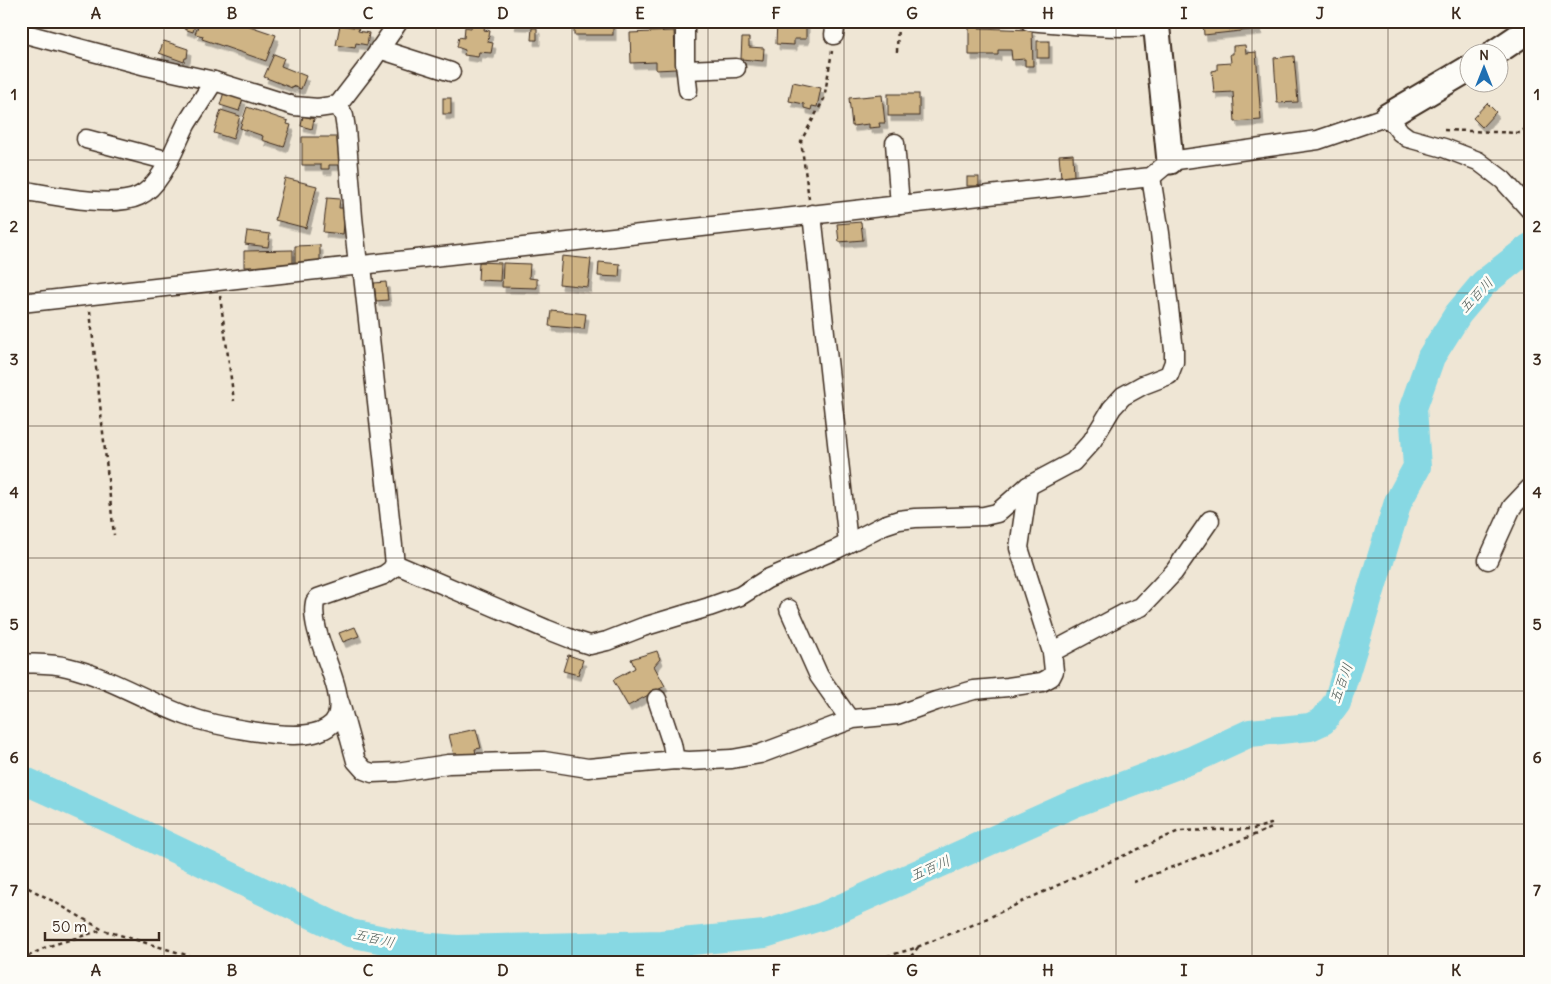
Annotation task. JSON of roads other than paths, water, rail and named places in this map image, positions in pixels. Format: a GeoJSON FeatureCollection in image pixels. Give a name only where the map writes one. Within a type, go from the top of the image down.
{"type":"FeatureCollection","features":[{"type":"Feature","properties":{"kind":"street"},"geometry":{"type":"LineString","coordinates":[[27,21],[21,31],[26,34],[214,81],[294,106],[318,108],[338,105],[399,21]]}},
{"type":"Feature","properties":{"kind":"street"},"geometry":{"type":"LineString","coordinates":[[685,21],[688,90]]}},
{"type":"Feature","properties":{"kind":"street"},"geometry":{"type":"LineString","coordinates":[[1029,21],[1081,26],[1136,27],[1156,24],[1170,161]]}},
{"type":"Feature","properties":{"kind":"street"},"geometry":{"type":"LineString","coordinates":[[1508,44],[1530,30]]}},
{"type":"Feature","properties":{"kind":"street"},"geometry":{"type":"LineString","coordinates":[[380,49],[452,72]]}},
{"type":"Feature","properties":{"kind":"street"},"geometry":{"type":"LineString","coordinates":[[686,70],[736,68]]}},
{"type":"Feature","properties":{"kind":"street"},"geometry":{"type":"LineString","coordinates":[[21,303],[1151,177],[1170,161],[1318,140],[1388,116],[1458,75]]}},
{"type":"Feature","properties":{"kind":"street"},"geometry":{"type":"LineString","coordinates":[[21,190],[99,201],[138,197],[159,178],[187,123],[214,81]]}},
{"type":"Feature","properties":{"kind":"street"},"geometry":{"type":"LineString","coordinates":[[338,105],[344,116],[346,129],[358,265],[362,275],[395,564]]}},
{"type":"Feature","properties":{"kind":"street"},"geometry":{"type":"LineString","coordinates":[[1388,116],[1400,132],[1408,138],[1444,148],[1478,161],[1503,180],[1530,210]]}},
{"type":"Feature","properties":{"kind":"street"},"geometry":{"type":"LineString","coordinates":[[86,139],[169,161]]}},
{"type":"Feature","properties":{"kind":"street"},"geometry":{"type":"LineString","coordinates":[[895,143],[900,205]]}},
{"type":"Feature","properties":{"kind":"street"},"geometry":{"type":"LineString","coordinates":[[395,564],[560,635],[590,645],[740,596],[767,579],[884,525],[900,520],[984,516],[996,513],[1028,486],[1060,470],[1080,456],[1092,441],[1112,408],[1123,396],[1143,384],[1169,375],[1172,370],[1174,350],[1160,233],[1151,177]]}},
{"type":"Feature","properties":{"kind":"street"},"geometry":{"type":"LineString","coordinates":[[812,214],[848,543]]}},
{"type":"Feature","properties":{"kind":"street"},"geometry":{"type":"LineString","coordinates":[[395,564],[384,575],[318,598],[315,602],[314,615],[356,761],[364,770],[372,772],[397,772],[448,764],[544,761],[588,768],[675,760],[732,759],[760,754],[783,747],[800,738],[850,720],[897,715],[974,690],[1042,682],[1051,677],[1054,670],[1052,652],[1019,548],[1028,486]]}},
{"type":"Feature","properties":{"kind":"street"},"geometry":{"type":"LineString","coordinates":[[1488,560],[1512,507],[1530,488]]}},
{"type":"Feature","properties":{"kind":"street"},"geometry":{"type":"LineString","coordinates":[[1052,652],[1125,613],[1140,608],[1174,572],[1210,520]]}},
{"type":"Feature","properties":{"kind":"street"},"geometry":{"type":"LineString","coordinates":[[789,609],[819,676],[850,720]]}},
{"type":"Feature","properties":{"kind":"street"},"geometry":{"type":"LineString","coordinates":[[21,663],[66,667],[116,685],[186,716],[250,730],[302,735],[315,733],[323,730],[335,721],[340,703]]}},
{"type":"Feature","properties":{"kind":"street"},"geometry":{"type":"LineString","coordinates":[[657,699],[672,744],[675,760]]}},
{"type":"Feature","properties":{"kind":"waterway","name":"五百川"},"geometry":{"type":"LineString","coordinates":[[21,779],[141,833],[350,933],[408,945],[457,949],[661,944],[765,934],[823,916],[1073,804],[1194,759],[1250,733],[1310,727],[1323,721],[1337,702],[1398,502],[1417,467],[1413,408],[1431,357],[1458,314],[1484,283],[1530,247]]}}]}
